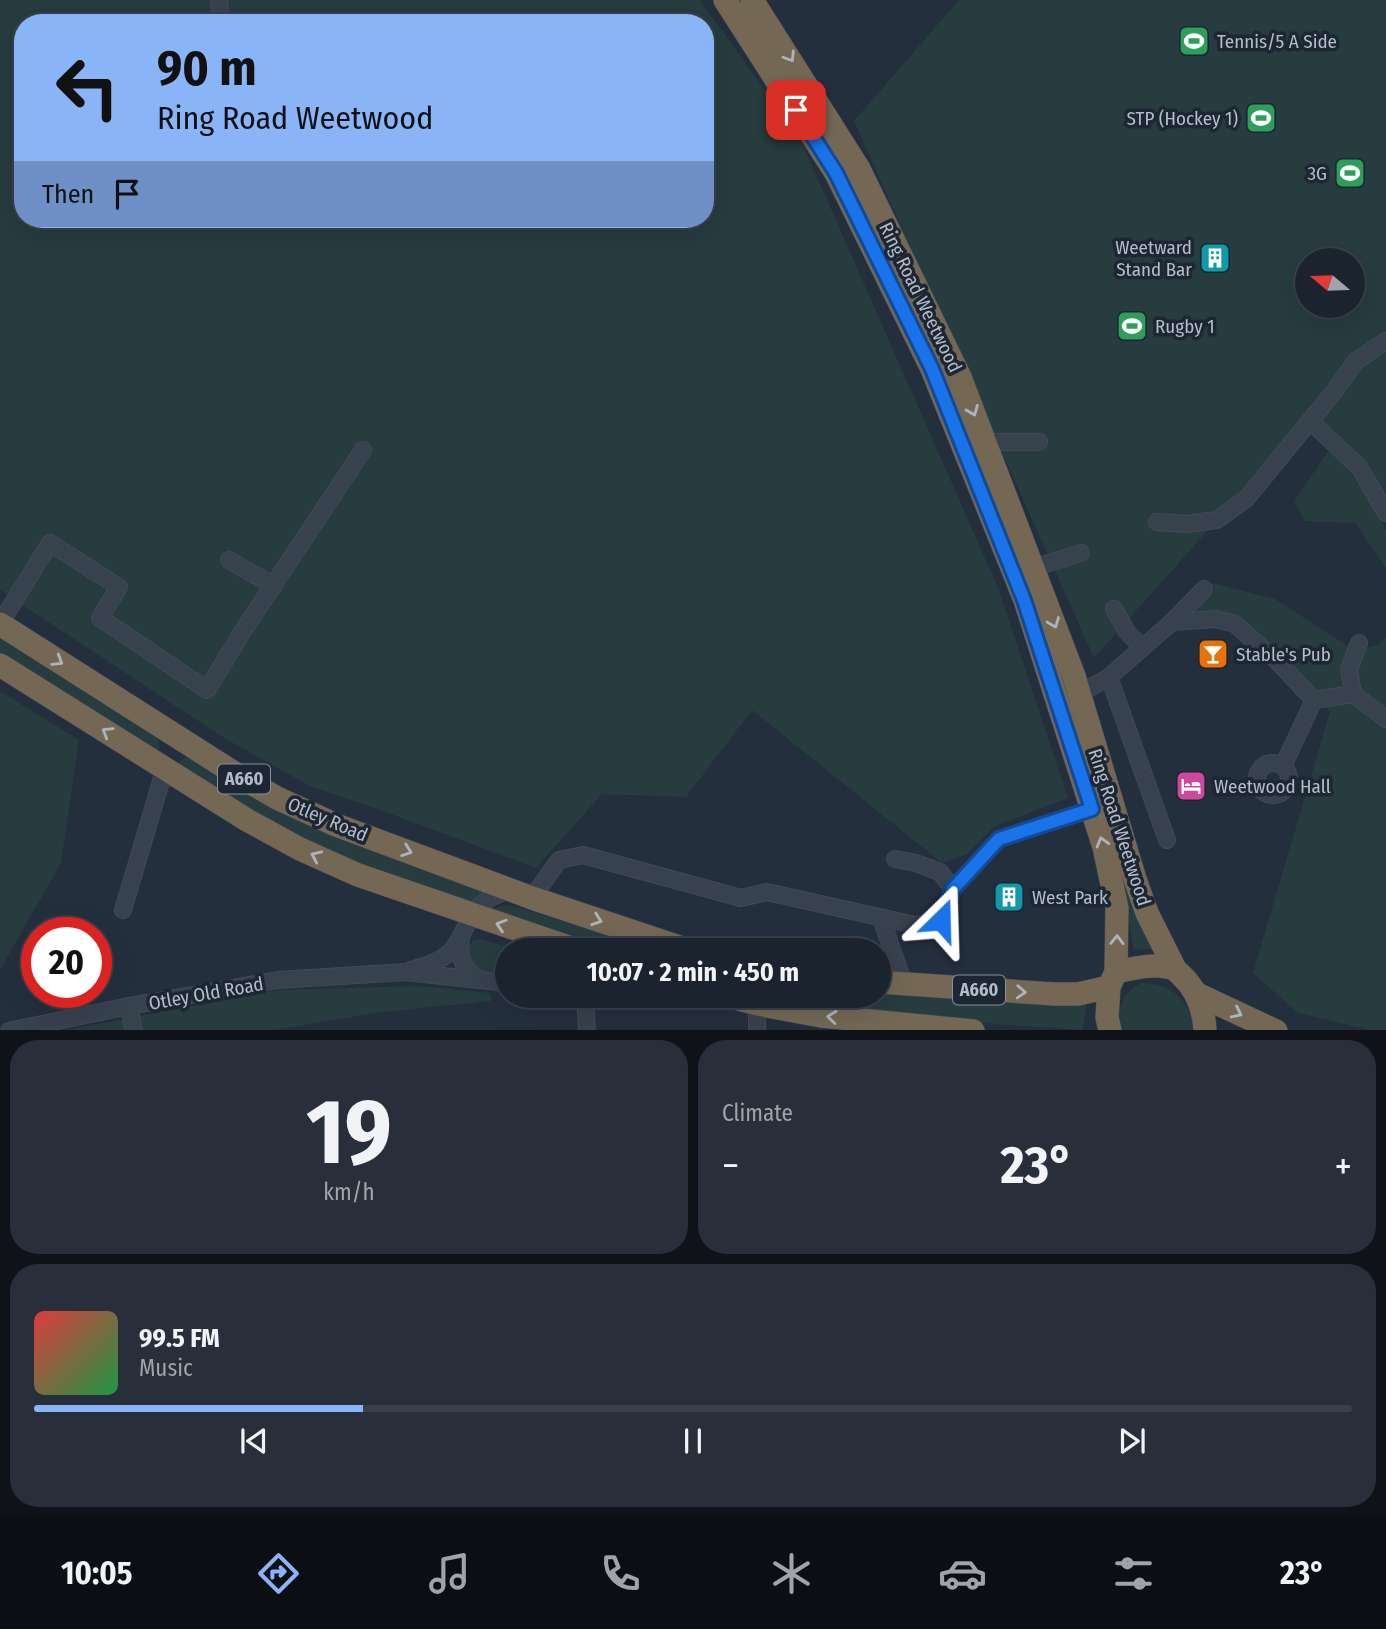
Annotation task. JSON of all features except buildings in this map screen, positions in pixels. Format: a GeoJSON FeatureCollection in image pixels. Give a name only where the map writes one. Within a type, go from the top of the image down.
{"type":"FeatureCollection","features":[{"type":"Feature","properties":{"kind":"highway","name":"Ring Road Weetwood"},"geometry":{"type":"LineString","coordinates":[[725,0],[836,173],[932,369],[1024,600],[1104,847],[1117,908],[1113,980],[1107,1017],[1110,1030]]}},
{"type":"Feature","properties":{"kind":"highway","name":"Ring Road Weetwood"},"geometry":{"type":"LineString","coordinates":[[752,0],[859,169],[960,377],[995,442],[1033,568],[1074,676],[1147,913],[1175,969],[1197,994]]}},
{"type":"Feature","properties":{"kind":"highway","name":"Otley Road"},"geometry":{"type":"LineString","coordinates":[[0,624],[277,798],[336,825],[510,890],[652,938]]}},
{"type":"Feature","properties":{"kind":"highway","name":"Otley Road"},"geometry":{"type":"LineString","coordinates":[[0,665],[247,820],[300,849],[358,875],[541,938]]}},
{"type":"Feature","properties":{"kind":"highway"},"geometry":{"type":"LineString","coordinates":[[165,768],[182,740]]}},
{"type":"Feature","properties":{"kind":"highway"},"geometry":{"type":"LineString","coordinates":[[1113,980],[1146,966],[1175,969]]}},
{"type":"Feature","properties":{"kind":"highway","name":"A660"},"geometry":{"type":"LineString","coordinates":[[891,983],[1078,994],[1113,980]]}},
{"type":"Feature","properties":{"kind":"highway"},"geometry":{"type":"LineString","coordinates":[[1197,994],[1205,1030]]}},
{"type":"Feature","properties":{"kind":"highway"},"geometry":{"type":"LineString","coordinates":[[1197,994],[1274,1030]]}},
{"type":"Feature","properties":{"kind":"highway","name":"A660"},"geometry":{"type":"LineString","coordinates":[[778,1008],[821,1016],[963,1030]]}},
{"type":"Feature","properties":{"kind":"street"},"geometry":{"type":"LineString","coordinates":[[1157,522],[1187,524],[1217,520],[1246,499],[1356,361],[1386,341]]}},
{"type":"Feature","properties":{"kind":"street"},"geometry":{"type":"LineString","coordinates":[[1310,421],[1359,467],[1386,513]]}},
{"type":"Feature","properties":{"kind":"street"},"geometry":{"type":"LineString","coordinates":[[995,442],[1039,442]]}},
{"type":"Feature","properties":{"kind":"street"},"geometry":{"type":"LineString","coordinates":[[0,624],[50,543],[119,587],[100,618],[207,690],[363,450]]}},
{"type":"Feature","properties":{"kind":"street"},"geometry":{"type":"LineString","coordinates":[[1033,568],[1081,553]]}},
{"type":"Feature","properties":{"kind":"street"},"geometry":{"type":"LineString","coordinates":[[229,560],[274,586]]}},
{"type":"Feature","properties":{"kind":"street"},"geometry":{"type":"LineString","coordinates":[[1079,694],[1108,677],[1172,622],[1204,589]]}},
{"type":"Feature","properties":{"kind":"street"},"geometry":{"type":"LineString","coordinates":[[1114,608],[1127,632],[1142,647]]}},
{"type":"Feature","properties":{"kind":"street"},"geometry":{"type":"LineString","coordinates":[[1172,622],[1216,619],[1235,624],[1278,662],[1314,701]]}},
{"type":"Feature","properties":{"kind":"street"},"geometry":{"type":"LineString","coordinates":[[1359,643],[1349,669],[1353,694],[1386,719]]}},
{"type":"Feature","properties":{"kind":"street"},"geometry":{"type":"LineString","coordinates":[[1108,677],[1167,840]]}},
{"type":"Feature","properties":{"kind":"street"},"geometry":{"type":"LineString","coordinates":[[1314,701],[1353,694]]}},
{"type":"Feature","properties":{"kind":"street"},"geometry":{"type":"LineString","coordinates":[[1283,766],[1314,701]]}},
{"type":"Feature","properties":{"kind":"street"},"geometry":{"type":"LineString","coordinates":[[122,909],[165,768]]}},
{"type":"Feature","properties":{"kind":"street"},"geometry":{"type":"LineString","coordinates":[[533,898],[559,860],[583,855],[741,898],[766,892],[915,925],[941,920],[953,889],[999,839],[1092,809]]}},
{"type":"Feature","properties":{"kind":"street"},"geometry":{"type":"LineString","coordinates":[[895,859],[940,872],[953,889]]}},
{"type":"Feature","properties":{"kind":"street","name":"Otley Old Road"},"geometry":{"type":"LineString","coordinates":[[405,972],[440,960],[450,952],[472,915],[489,899],[510,890]]}},
{"type":"Feature","properties":{"kind":"street"},"geometry":{"type":"LineString","coordinates":[[881,918],[904,984]]}},
{"type":"Feature","properties":{"kind":"street"},"geometry":{"type":"LineString","coordinates":[[461,936],[462,964],[480,980]]}},
{"type":"Feature","properties":{"kind":"street","name":"Otley Old Road"},"geometry":{"type":"LineString","coordinates":[[14,1030],[129,1006],[278,980],[405,972],[495,982]]}},
{"type":"Feature","properties":{"kind":"street"},"geometry":{"type":"LineString","coordinates":[[129,1006],[134,1030]]}},
{"type":"Feature","properties":{"kind":"street"},"geometry":{"type":"LineString","coordinates":[[586,1008],[587,1030]]}},
{"type":"Feature","properties":{"kind":"street"},"geometry":{"type":"LineString","coordinates":[[757,1008],[757,1030]]}},
{"type":"Feature","properties":{"kind":"green space"},"geometry":{"type":"Polygon","coordinates":[[[0,0],[700,0],[710,14],[14,14],[14,228],[714,228],[714,20],[801,141],[999,590],[1068,798],[995,826],[967,854],[942,863],[752,710],[686,797],[602,794],[536,868],[310,786],[221,736],[0,590],[0,0]]]}},
{"type":"Feature","properties":{"kind":"green space"},"geometry":{"type":"Polygon","coordinates":[[[959,0],[1386,0],[1386,513],[1311,421],[1217,520],[1094,658],[854,121],[959,0]]]}},
{"type":"Feature","properties":{"kind":"green space"},"geometry":{"type":"Polygon","coordinates":[[[1332,446],[1378,512],[1386,530],[1386,568],[1355,523],[1305,521],[1294,501],[1332,446]]]}},
{"type":"Feature","properties":{"kind":"green space"},"geometry":{"type":"Polygon","coordinates":[[[1212,583],[1275,599],[1357,652],[1379,644],[1386,638],[1386,1030],[1370,1030],[1298,1013],[1253,973],[1330,712],[1250,628],[1195,614],[1212,583]]]}},
{"type":"Feature","properties":{"kind":"green space"},"geometry":{"type":"Polygon","coordinates":[[[0,632],[157,735],[160,748],[157,751],[0,653],[0,632]]]}},
{"type":"Feature","properties":{"kind":"green space"},"geometry":{"type":"Polygon","coordinates":[[[0,691],[79,740],[61,863],[30,917],[21,917],[21,933],[0,970],[0,691]]]}},
{"type":"Feature","properties":{"kind":"green space"},"geometry":{"type":"Polygon","coordinates":[[[189,757],[487,889],[470,906],[358,867],[292,837],[178,766],[180,761],[189,757]]]}},
{"type":"Feature","properties":{"kind":"green space"},"geometry":{"type":"Polygon","coordinates":[[[1132,890],[1154,949],[1134,950],[1123,892],[1132,890]]]}},
{"type":"Feature","properties":{"kind":"green space"},"geometry":{"type":"Polygon","coordinates":[[[507,905],[618,938],[564,938],[489,913],[507,905]]]}},
{"type":"Feature","properties":{"kind":"green space"},"geometry":{"type":"Polygon","coordinates":[[[473,940],[495,943],[495,973],[480,970],[473,963],[470,954],[473,940]]]}},
{"type":"Feature","properties":{"kind":"green space"},"geometry":{"type":"Polygon","coordinates":[[[1141,983],[1170,990],[1189,1011],[1195,1030],[1121,1030],[1120,1008],[1125,997],[1141,983]]]}},
{"type":"Feature","properties":{"kind":"green space"},"geometry":{"type":"Polygon","coordinates":[[[417,986],[491,993],[492,1001],[381,1012],[273,1030],[66,1030],[277,990],[417,986]]]}},
{"type":"Feature","properties":{"kind":"green space"},"geometry":{"type":"Polygon","coordinates":[[[891,992],[1087,1002],[1083,1030],[967,1022],[831,1008],[891,1008],[891,992]]]}},
{"type":"Feature","properties":{"kind":"place","name":"Tennis/5 A Side"},"geometry":{"type":"Point","coordinates":[1194,41]}},
{"type":"Feature","properties":{"kind":"place","name":"STP (Hockey 1)"},"geometry":{"type":"Point","coordinates":[1261,118]}},
{"type":"Feature","properties":{"kind":"place","name":"3G"},"geometry":{"type":"Point","coordinates":[1350,173]}},
{"type":"Feature","properties":{"kind":"place","name":"Weetward Stand Bar"},"geometry":{"type":"Point","coordinates":[1215,258]}},
{"type":"Feature","properties":{"kind":"place","name":"Rugby 1"},"geometry":{"type":"Point","coordinates":[1132,326]}},
{"type":"Feature","properties":{"kind":"place","name":"Stable's Pub"},"geometry":{"type":"Point","coordinates":[1213,654]}},
{"type":"Feature","properties":{"kind":"place","name":"Weetwood Hall"},"geometry":{"type":"Point","coordinates":[1191,786]}},
{"type":"Feature","properties":{"kind":"place","name":"West Park"},"geometry":{"type":"Point","coordinates":[1009,897]}},
{"type":"Feature","properties":{"kind":"route"},"geometry":{"type":"LineString","coordinates":[[796,110],[836,173],[932,369],[1024,600],[1092,809],[999,839],[953,889],[941,920]]}}]}
